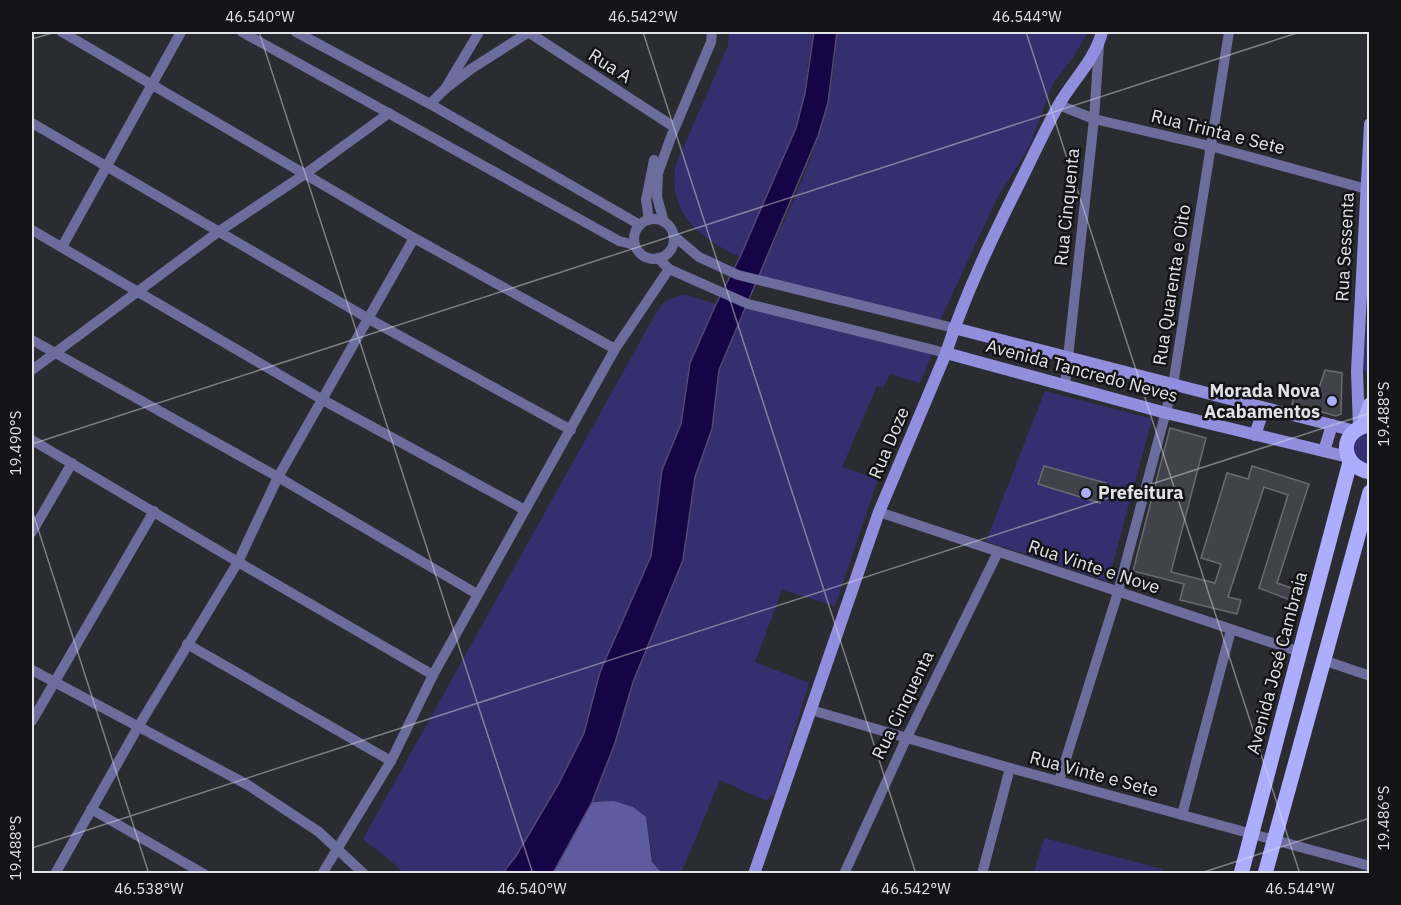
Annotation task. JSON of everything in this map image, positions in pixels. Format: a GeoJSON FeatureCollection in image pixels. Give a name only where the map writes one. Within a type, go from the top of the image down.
{"type":"FeatureCollection","features":[{"type":"Feature","properties":{"kind":"main road"},"geometry":{"type":"LineString","coordinates":[[1362,427],[1370,405]]}},
{"type":"Feature","properties":{"kind":"main road","name":"Avenida José Cambraia"},"geometry":{"type":"LineString","coordinates":[[1241,873],[1349,459],[1347,443],[1362,427]]}},
{"type":"Feature","properties":{"kind":"main road"},"geometry":{"type":"LineString","coordinates":[[1349,459],[1356,468],[1370,472]]}},
{"type":"Feature","properties":{"kind":"main road"},"geometry":{"type":"LineString","coordinates":[[1265,873],[1370,492]]}},
{"type":"Feature","properties":{"kind":"street"},"geometry":{"type":"LineString","coordinates":[[62,32],[414,238],[615,349]]}},
{"type":"Feature","properties":{"kind":"street"},"geometry":{"type":"LineString","coordinates":[[63,247],[181,32]]}},
{"type":"Feature","properties":{"kind":"street"},"geometry":{"type":"LineString","coordinates":[[242,32],[619,241],[635,245]]}},
{"type":"Feature","properties":{"kind":"street"},"geometry":{"type":"LineString","coordinates":[[296,32],[644,223],[664,222]]}},
{"type":"Feature","properties":{"kind":"street"},"geometry":{"type":"LineString","coordinates":[[445,89],[479,32]]}},
{"type":"Feature","properties":{"kind":"street"},"geometry":{"type":"LineString","coordinates":[[430,104],[471,69],[528,32]]}},
{"type":"Feature","properties":{"kind":"street","name":"Rua A"},"geometry":{"type":"LineString","coordinates":[[528,32],[672,126]]}},
{"type":"Feature","properties":{"kind":"street"},"geometry":{"type":"LineString","coordinates":[[672,126],[658,173],[657,197],[664,222],[671,230],[673,242],[668,253],[658,258],[646,257],[640,254],[635,245],[634,234],[644,223],[649,178],[655,157],[672,126],[682,110],[711,42],[712,32]]}},
{"type":"Feature","properties":{"kind":"street","name":"Rua Cinquenta"},"geometry":{"type":"LineString","coordinates":[[1065,386],[1102,32]]}},
{"type":"Feature","properties":{"kind":"street","name":"Rua Quarenta e Oito"},"geometry":{"type":"LineString","coordinates":[[1059,781],[1118,592],[1173,385],[1229,32]]}},
{"type":"Feature","properties":{"kind":"street","name":"Rua Doze"},"geometry":{"type":"LineString","coordinates":[[754,873],[879,512],[946,353],[954,328],[990,244],[1059,105],[1099,45]]}},
{"type":"Feature","properties":{"kind":"street","name":"Rua Trinta e Sete"},"geometry":{"type":"LineString","coordinates":[[1059,105],[1094,119],[1210,146],[1368,189]]}},
{"type":"Feature","properties":{"kind":"street"},"geometry":{"type":"LineString","coordinates":[[32,370],[136,291],[389,113]]}},
{"type":"Feature","properties":{"kind":"street"},"geometry":{"type":"LineString","coordinates":[[32,123],[369,319],[571,430]]}},
{"type":"Feature","properties":{"kind":"street","name":"Rua Sessenta"},"geometry":{"type":"LineString","coordinates":[[1362,427],[1357,371],[1370,124]]}},
{"type":"Feature","properties":{"kind":"street"},"geometry":{"type":"LineString","coordinates":[[32,230],[323,400],[525,510]]}},
{"type":"Feature","properties":{"kind":"street"},"geometry":{"type":"LineString","coordinates":[[673,236],[699,257],[738,276],[954,328]]}},
{"type":"Feature","properties":{"kind":"street"},"geometry":{"type":"LineString","coordinates":[[55,873],[138,727],[238,562],[278,477],[414,238]]}},
{"type":"Feature","properties":{"kind":"street"},"geometry":{"type":"LineString","coordinates":[[658,258],[669,269],[747,304],[946,353]]}},
{"type":"Feature","properties":{"kind":"street"},"geometry":{"type":"LineString","coordinates":[[322,873],[391,761],[433,675],[477,594],[615,349],[669,269]]}},
{"type":"Feature","properties":{"kind":"street","name":"Avenida Tancredo Neves"},"geometry":{"type":"LineString","coordinates":[[954,328],[1332,425],[1362,427]]}},
{"type":"Feature","properties":{"kind":"street"},"geometry":{"type":"LineString","coordinates":[[32,339],[278,477],[477,594]]}},
{"type":"Feature","properties":{"kind":"street","name":"Avenida Tancredo Neves"},"geometry":{"type":"LineString","coordinates":[[946,353],[1166,413],[1349,459]]}},
{"type":"Feature","properties":{"kind":"street"},"geometry":{"type":"LineString","coordinates":[[1357,371],[1370,376]]}},
{"type":"Feature","properties":{"kind":"street"},"geometry":{"type":"LineString","coordinates":[[1255,435],[1264,408]]}},
{"type":"Feature","properties":{"kind":"street"},"geometry":{"type":"LineString","coordinates":[[1324,451],[1332,425]]}},
{"type":"Feature","properties":{"kind":"street"},"geometry":{"type":"LineString","coordinates":[[32,440],[433,675]]}},
{"type":"Feature","properties":{"kind":"street"},"geometry":{"type":"LineString","coordinates":[[32,532],[72,463]]}},
{"type":"Feature","properties":{"kind":"street"},"geometry":{"type":"LineString","coordinates":[[32,721],[154,511]]}},
{"type":"Feature","properties":{"kind":"street","name":"Rua Vinte e Nove"},"geometry":{"type":"LineString","coordinates":[[879,512],[1300,652]]}},
{"type":"Feature","properties":{"kind":"street","name":"Rua Cinquenta"},"geometry":{"type":"LineString","coordinates":[[844,873],[998,552]]}},
{"type":"Feature","properties":{"kind":"street"},"geometry":{"type":"LineString","coordinates":[[1182,815],[1231,630]]}},
{"type":"Feature","properties":{"kind":"street"},"geometry":{"type":"LineString","coordinates":[[187,644],[391,761]]}},
{"type":"Feature","properties":{"kind":"street"},"geometry":{"type":"LineString","coordinates":[[1323,660],[1370,675]]}},
{"type":"Feature","properties":{"kind":"street"},"geometry":{"type":"LineString","coordinates":[[32,670],[248,785],[319,832],[364,873]]}},
{"type":"Feature","properties":{"kind":"street","name":"Rua Vinte e Sete"},"geometry":{"type":"LineString","coordinates":[[811,710],[1010,768],[1370,866]]}},
{"type":"Feature","properties":{"kind":"street"},"geometry":{"type":"LineString","coordinates":[[982,873],[1010,768]]}},
{"type":"Feature","properties":{"kind":"street"},"geometry":{"type":"LineString","coordinates":[[91,809],[204,873]]}},
{"type":"Feature","properties":{"kind":"shaded area"},"geometry":{"type":"Polygon","coordinates":[[[729,32],[815,32],[808,60],[805,93],[796,128],[740,257],[711,241],[689,222],[676,197],[674,181],[676,164],[728,46],[729,32]]]}},
{"type":"Feature","properties":{"kind":"shaded area"},"geometry":{"type":"Polygon","coordinates":[[[814,32],[837,32],[828,103],[818,136],[719,370],[712,429],[695,477],[683,560],[633,682],[615,743],[592,802],[553,873],[502,874],[516,856],[558,785],[584,733],[600,672],[651,556],[662,470],[681,424],[690,363],[740,257],[796,128],[805,93],[814,32]]]}},
{"type":"Feature","properties":{"kind":"shaded area"},"geometry":{"type":"Polygon","coordinates":[[[837,32],[1088,32],[1073,58],[1053,83],[1030,145],[996,200],[938,325],[759,276],[814,149],[833,78],[837,32]]]}},
{"type":"Feature","properties":{"kind":"shaded area"},"geometry":{"type":"Polygon","coordinates":[[[686,295],[716,304],[690,363],[681,424],[662,470],[651,556],[600,672],[584,733],[558,785],[516,856],[502,873],[404,873],[363,839],[656,313],[668,300],[686,295]]]}},
{"type":"Feature","properties":{"kind":"shaded area"},"geometry":{"type":"Polygon","coordinates":[[[748,304],[934,350],[920,383],[890,374],[883,388],[877,386],[842,467],[878,479],[835,606],[782,590],[755,662],[809,683],[775,793],[766,801],[720,780],[682,871],[678,874],[662,873],[653,862],[646,817],[592,802],[615,743],[633,682],[683,560],[695,477],[712,429],[719,370],[748,304]]]}},
{"type":"Feature","properties":{"kind":"shaded area"},"geometry":{"type":"Polygon","coordinates":[[[1368,307],[1370,371],[1367,373],[1363,370],[1368,307]]]}},
{"type":"Feature","properties":{"kind":"shaded area"},"geometry":{"type":"Polygon","coordinates":[[[1045,391],[1152,419],[1108,582],[986,541],[1045,391]]]}},
{"type":"Feature","properties":{"kind":"shaded area"},"geometry":{"type":"Polygon","coordinates":[[[1369,432],[1368,464],[1356,461],[1351,443],[1359,434],[1369,432]]]}},
{"type":"Feature","properties":{"kind":"shaded area"},"geometry":{"type":"Polygon","coordinates":[[[614,801],[633,807],[646,817],[652,862],[662,873],[553,874],[592,802],[614,801]]]}},
{"type":"Feature","properties":{"kind":"shaded area"},"geometry":{"type":"Polygon","coordinates":[[[1044,838],[1162,869],[1161,873],[1034,873],[1044,838]]]}},
{"type":"Feature","properties":{"kind":"building"},"geometry":{"type":"Polygon","coordinates":[[[1325,370],[1342,373],[1341,414],[1336,416],[1292,404],[1298,385],[1318,391],[1325,370]]]}},
{"type":"Feature","properties":{"kind":"building"},"geometry":{"type":"Polygon","coordinates":[[[1170,428],[1206,438],[1171,572],[1215,583],[1221,564],[1201,558],[1227,473],[1248,479],[1252,466],[1309,484],[1277,583],[1297,590],[1293,601],[1259,588],[1288,495],[1264,487],[1228,597],[1241,600],[1237,614],[1180,600],[1184,584],[1133,571],[1170,428]]]}},
{"type":"Feature","properties":{"kind":"building","name":"Prefeitura"},"geometry":{"type":"Polygon","coordinates":[[[1044,466],[1106,483],[1100,503],[1038,484],[1044,466]]]}},
{"type":"Feature","properties":{"kind":"place","name":"Morada Nova Acabamentos"},"geometry":{"type":"Point","coordinates":[1332,401]}},
{"type":"Feature","properties":{"kind":"place","name":"Prefeitura"},"geometry":{"type":"Point","coordinates":[1086,493]}}]}
